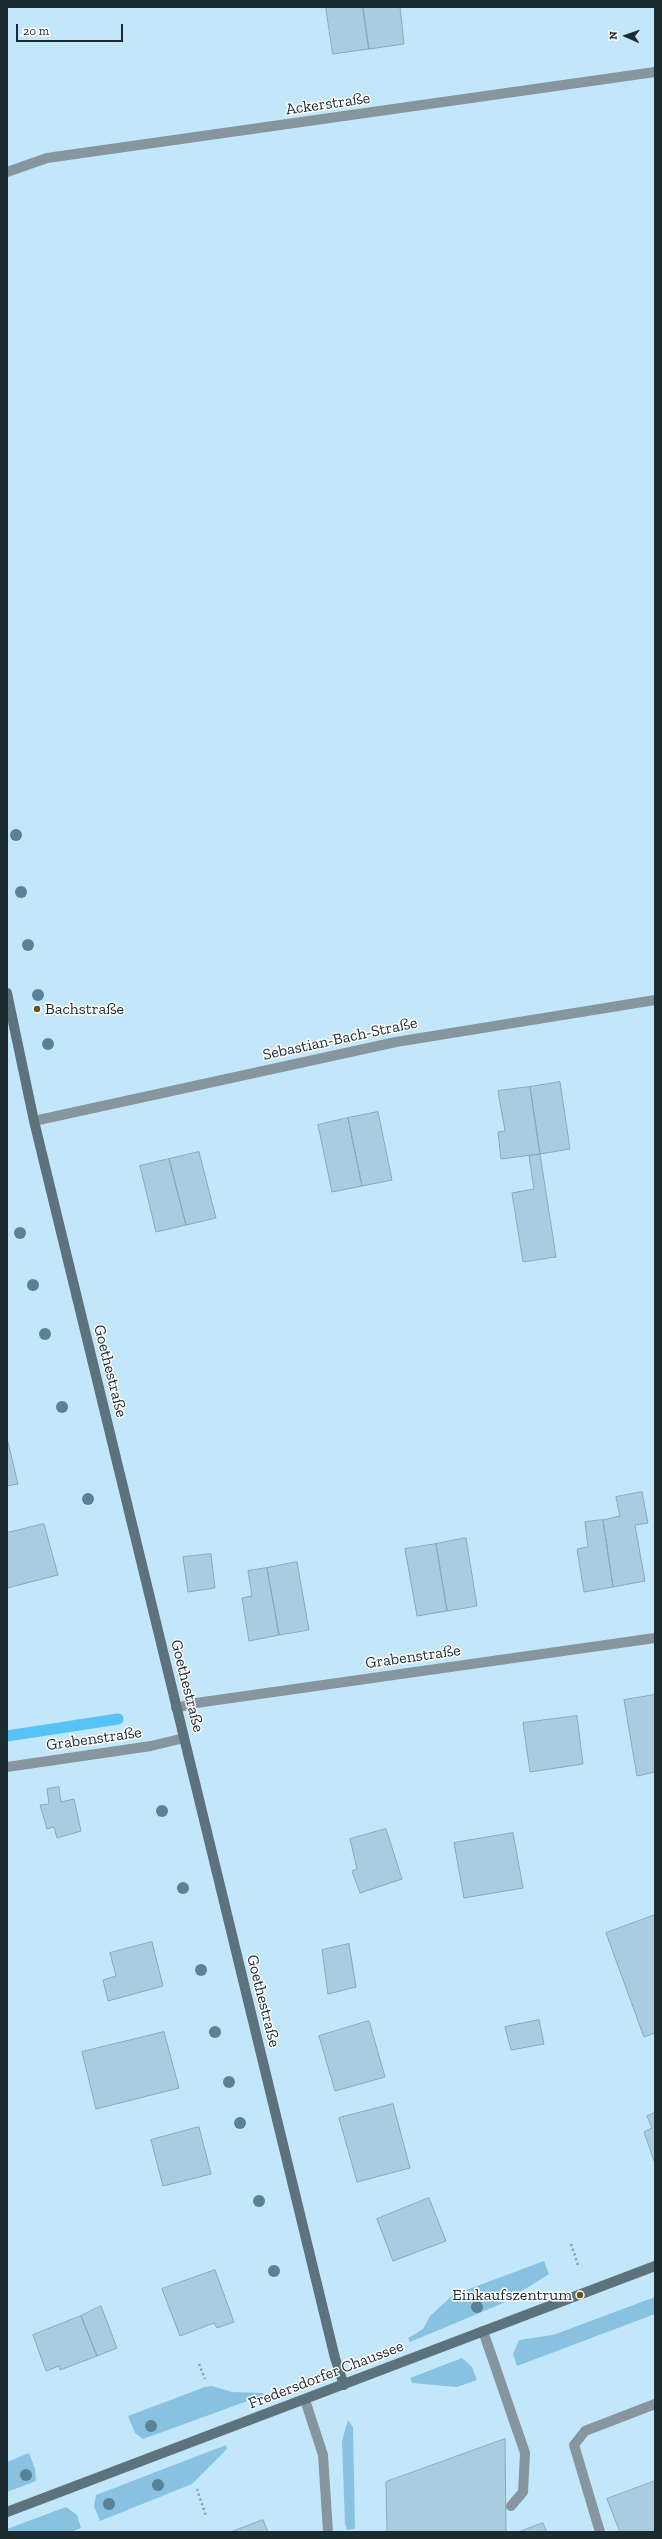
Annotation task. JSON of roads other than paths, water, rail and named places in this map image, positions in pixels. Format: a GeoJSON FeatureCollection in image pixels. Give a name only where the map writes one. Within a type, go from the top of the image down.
{"type":"FeatureCollection","features":[{"type":"Feature","properties":{"kind":"street","name":"Ackerstraße"},"geometry":{"type":"LineString","coordinates":[[7,172],[47,158],[655,72]]}},
{"type":"Feature","properties":{"kind":"street","name":"Goethestraße"},"geometry":{"type":"LineString","coordinates":[[7,993],[34,1121],[176,1708],[335,2358],[344,2385]]}},
{"type":"Feature","properties":{"kind":"street","name":"Sebastian-Bach-Straße"},"geometry":{"type":"LineString","coordinates":[[34,1121],[396,1042],[655,1000]]}},
{"type":"Feature","properties":{"kind":"street","name":"Grabenstraße"},"geometry":{"type":"LineString","coordinates":[[176,1708],[196,1703],[655,1638]]}},
{"type":"Feature","properties":{"kind":"street","name":"Grabenstraße"},"geometry":{"type":"LineString","coordinates":[[7,1767],[151,1746],[184,1738]]}},
{"type":"Feature","properties":{"kind":"street","name":"Fredersdorfer Chaussee"},"geometry":{"type":"LineString","coordinates":[[7,2512],[306,2400],[655,2266]]}},
{"type":"Feature","properties":{"kind":"street"},"geometry":{"type":"LineString","coordinates":[[483,2331],[525,2453],[524,2492],[511,2506]]}},
{"type":"Feature","properties":{"kind":"street"},"geometry":{"type":"LineString","coordinates":[[306,2400],[323,2455],[328,2532]]}},
{"type":"Feature","properties":{"kind":"street"},"geometry":{"type":"LineString","coordinates":[[600,2532],[574,2445],[585,2430],[655,2404]]}},
{"type":"Feature","properties":{"kind":"waterway"},"geometry":{"type":"LineString","coordinates":[[7,1736],[118,1719]]}},
{"type":"Feature","properties":{"kind":"place","name":"Bachstraße"},"geometry":{"type":"Point","coordinates":[37,1009]}},
{"type":"Feature","properties":{"kind":"place","name":"Einkaufszentrum"},"geometry":{"type":"Point","coordinates":[580,2295]}}]}
